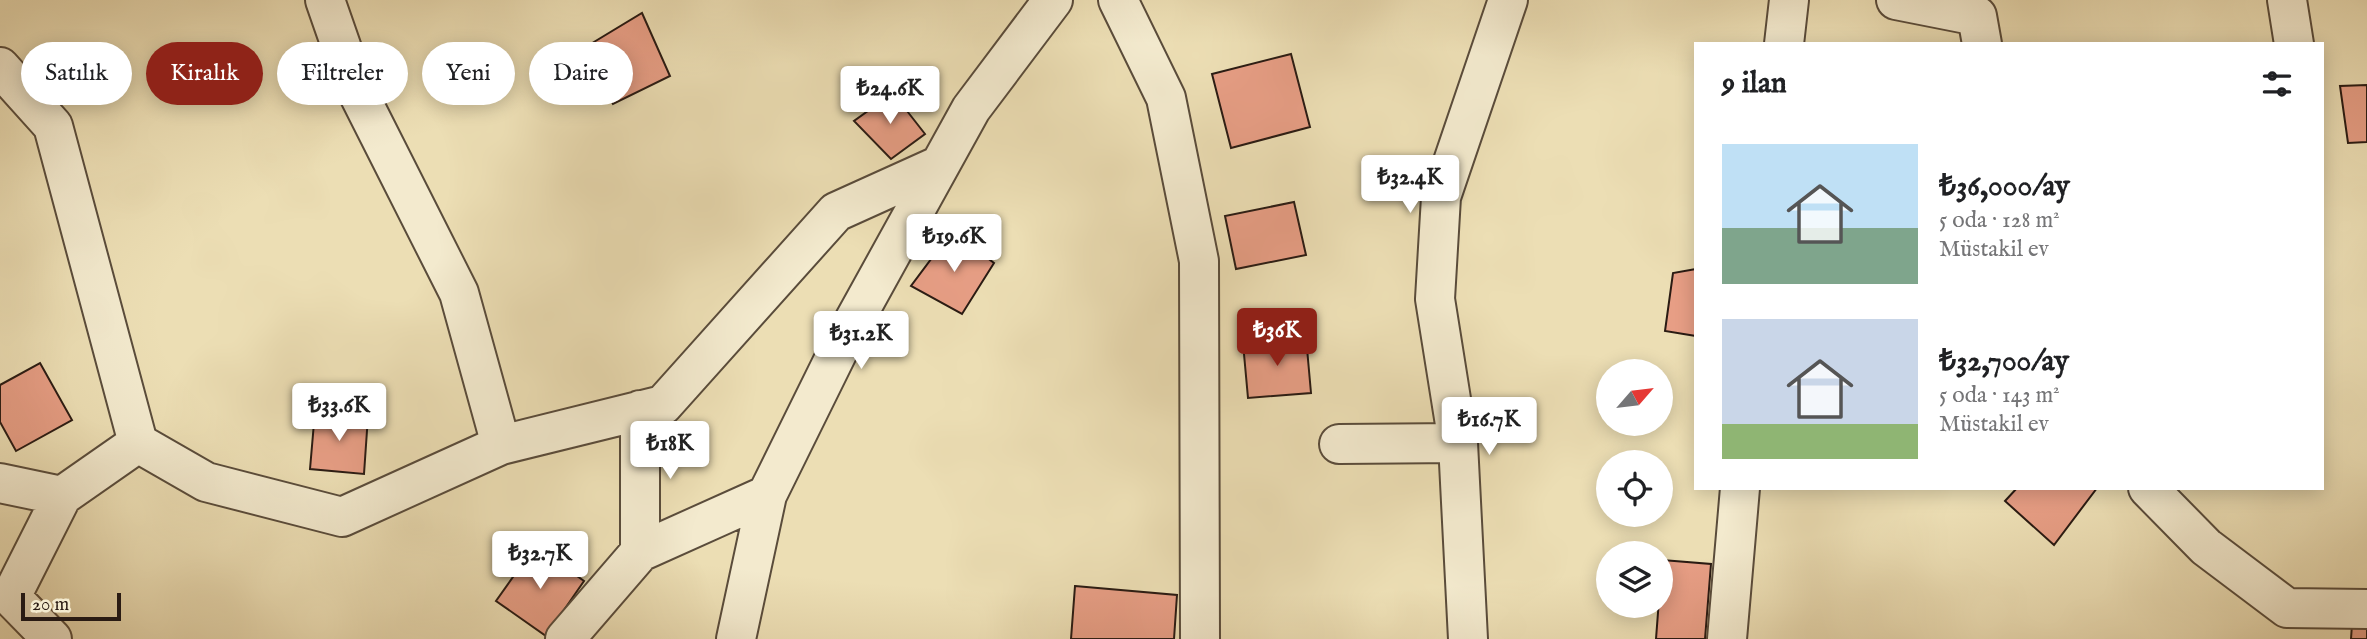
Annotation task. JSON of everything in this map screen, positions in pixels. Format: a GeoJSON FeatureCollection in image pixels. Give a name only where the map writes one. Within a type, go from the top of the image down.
{"type":"FeatureCollection","features":[{"type":"Feature","properties":{"kind":"street"},"geometry":{"type":"LineString","coordinates":[[325,0],[356,89],[459,293],[501,445]]}},
{"type":"Feature","properties":{"kind":"street"},"geometry":{"type":"LineString","coordinates":[[736,639],[767,495],[844,339],[971,109],[1052,0]]}},
{"type":"Feature","properties":{"kind":"street"},"geometry":{"type":"LineString","coordinates":[[1118,0],[1166,98],[1199,261],[1200,639]]}},
{"type":"Feature","properties":{"kind":"street"},"geometry":{"type":"LineString","coordinates":[[1468,639],[1458,443],[1435,299],[1441,197],[1508,0]]}},
{"type":"Feature","properties":{"kind":"street"},"geometry":{"type":"LineString","coordinates":[[1784,42],[1789,0]]}},
{"type":"Feature","properties":{"kind":"street"},"geometry":{"type":"LineString","coordinates":[[1896,0],[1976,16],[1982,42]]}},
{"type":"Feature","properties":{"kind":"street"},"geometry":{"type":"LineString","coordinates":[[2287,0],[2294,42]]}},
{"type":"Feature","properties":{"kind":"street"},"geometry":{"type":"LineString","coordinates":[[0,67],[52,126],[138,443],[206,482],[342,517],[501,445],[663,405],[836,212],[940,165]]}},
{"type":"Feature","properties":{"kind":"street"},"geometry":{"type":"LineString","coordinates":[[640,411],[640,552]]}},
{"type":"Feature","properties":{"kind":"street"},"geometry":{"type":"LineString","coordinates":[[52,639],[11,597],[62,496],[138,443]]}},
{"type":"Feature","properties":{"kind":"street"},"geometry":{"type":"LineString","coordinates":[[1339,444],[1458,443]]}},
{"type":"Feature","properties":{"kind":"street"},"geometry":{"type":"LineString","coordinates":[[0,483],[62,496]]}},
{"type":"Feature","properties":{"kind":"street"},"geometry":{"type":"LineString","coordinates":[[1727,639],[1740,490]]}},
{"type":"Feature","properties":{"kind":"street"},"geometry":{"type":"LineString","coordinates":[[2150,490],[2206,547],[2287,608],[2367,609]]}},
{"type":"Feature","properties":{"kind":"street"},"geometry":{"type":"LineString","coordinates":[[565,639],[640,552],[767,495]]}},
{"type":"Feature","properties":{"kind":"building"},"geometry":{"type":"Polygon","coordinates":[[[642,13],[670,76],[633,94],[633,42],[594,42],[642,13]]]}},
{"type":"Feature","properties":{"kind":"building"},"geometry":{"type":"Polygon","coordinates":[[[1291,54],[1310,127],[1231,148],[1212,74],[1291,54]]]}},
{"type":"Feature","properties":{"kind":"building"},"geometry":{"type":"Polygon","coordinates":[[[2367,85],[2367,142],[2348,143],[2340,86],[2367,85]]]}},
{"type":"Feature","properties":{"kind":"building"},"geometry":{"type":"Polygon","coordinates":[[[893,93],[925,134],[891,159],[854,121],[893,93]]]}},
{"type":"Feature","properties":{"kind":"building"},"geometry":{"type":"Polygon","coordinates":[[[1294,202],[1306,255],[1236,269],[1225,216],[1294,202]]]}},
{"type":"Feature","properties":{"kind":"building"},"geometry":{"type":"Polygon","coordinates":[[[952,231],[994,263],[962,314],[911,286],[952,231]]]}},
{"type":"Feature","properties":{"kind":"building"},"geometry":{"type":"Polygon","coordinates":[[[1694,269],[1694,336],[1665,331],[1673,273],[1694,269]]]}},
{"type":"Feature","properties":{"kind":"building"},"geometry":{"type":"Polygon","coordinates":[[[1306,337],[1311,393],[1248,398],[1243,343],[1306,337]]]}},
{"type":"Feature","properties":{"kind":"building"},"geometry":{"type":"Polygon","coordinates":[[[40,363],[72,420],[16,451],[0,422],[0,385],[40,363]]]}},
{"type":"Feature","properties":{"kind":"building"},"geometry":{"type":"Polygon","coordinates":[[[315,411],[368,416],[364,474],[310,469],[315,411]]]}},
{"type":"Feature","properties":{"kind":"building"},"geometry":{"type":"Polygon","coordinates":[[[2015,490],[2095,490],[2054,545],[2005,501],[2015,490]]]}},
{"type":"Feature","properties":{"kind":"building"},"geometry":{"type":"Polygon","coordinates":[[[535,546],[584,581],[546,636],[496,601],[535,546]]]}},
{"type":"Feature","properties":{"kind":"building"},"geometry":{"type":"Polygon","coordinates":[[[1673,561],[1711,564],[1705,639],[1656,639],[1658,618],[1673,618],[1673,561]]]}},
{"type":"Feature","properties":{"kind":"building"},"geometry":{"type":"Polygon","coordinates":[[[1075,586],[1177,595],[1174,639],[1071,639],[1075,586]]]}},
{"type":"Feature","properties":{"kind":"building"},"geometry":{"type":"Polygon","coordinates":[[[2352,624],[2367,625],[2367,639],[2351,639],[2352,624]]]}}]}
